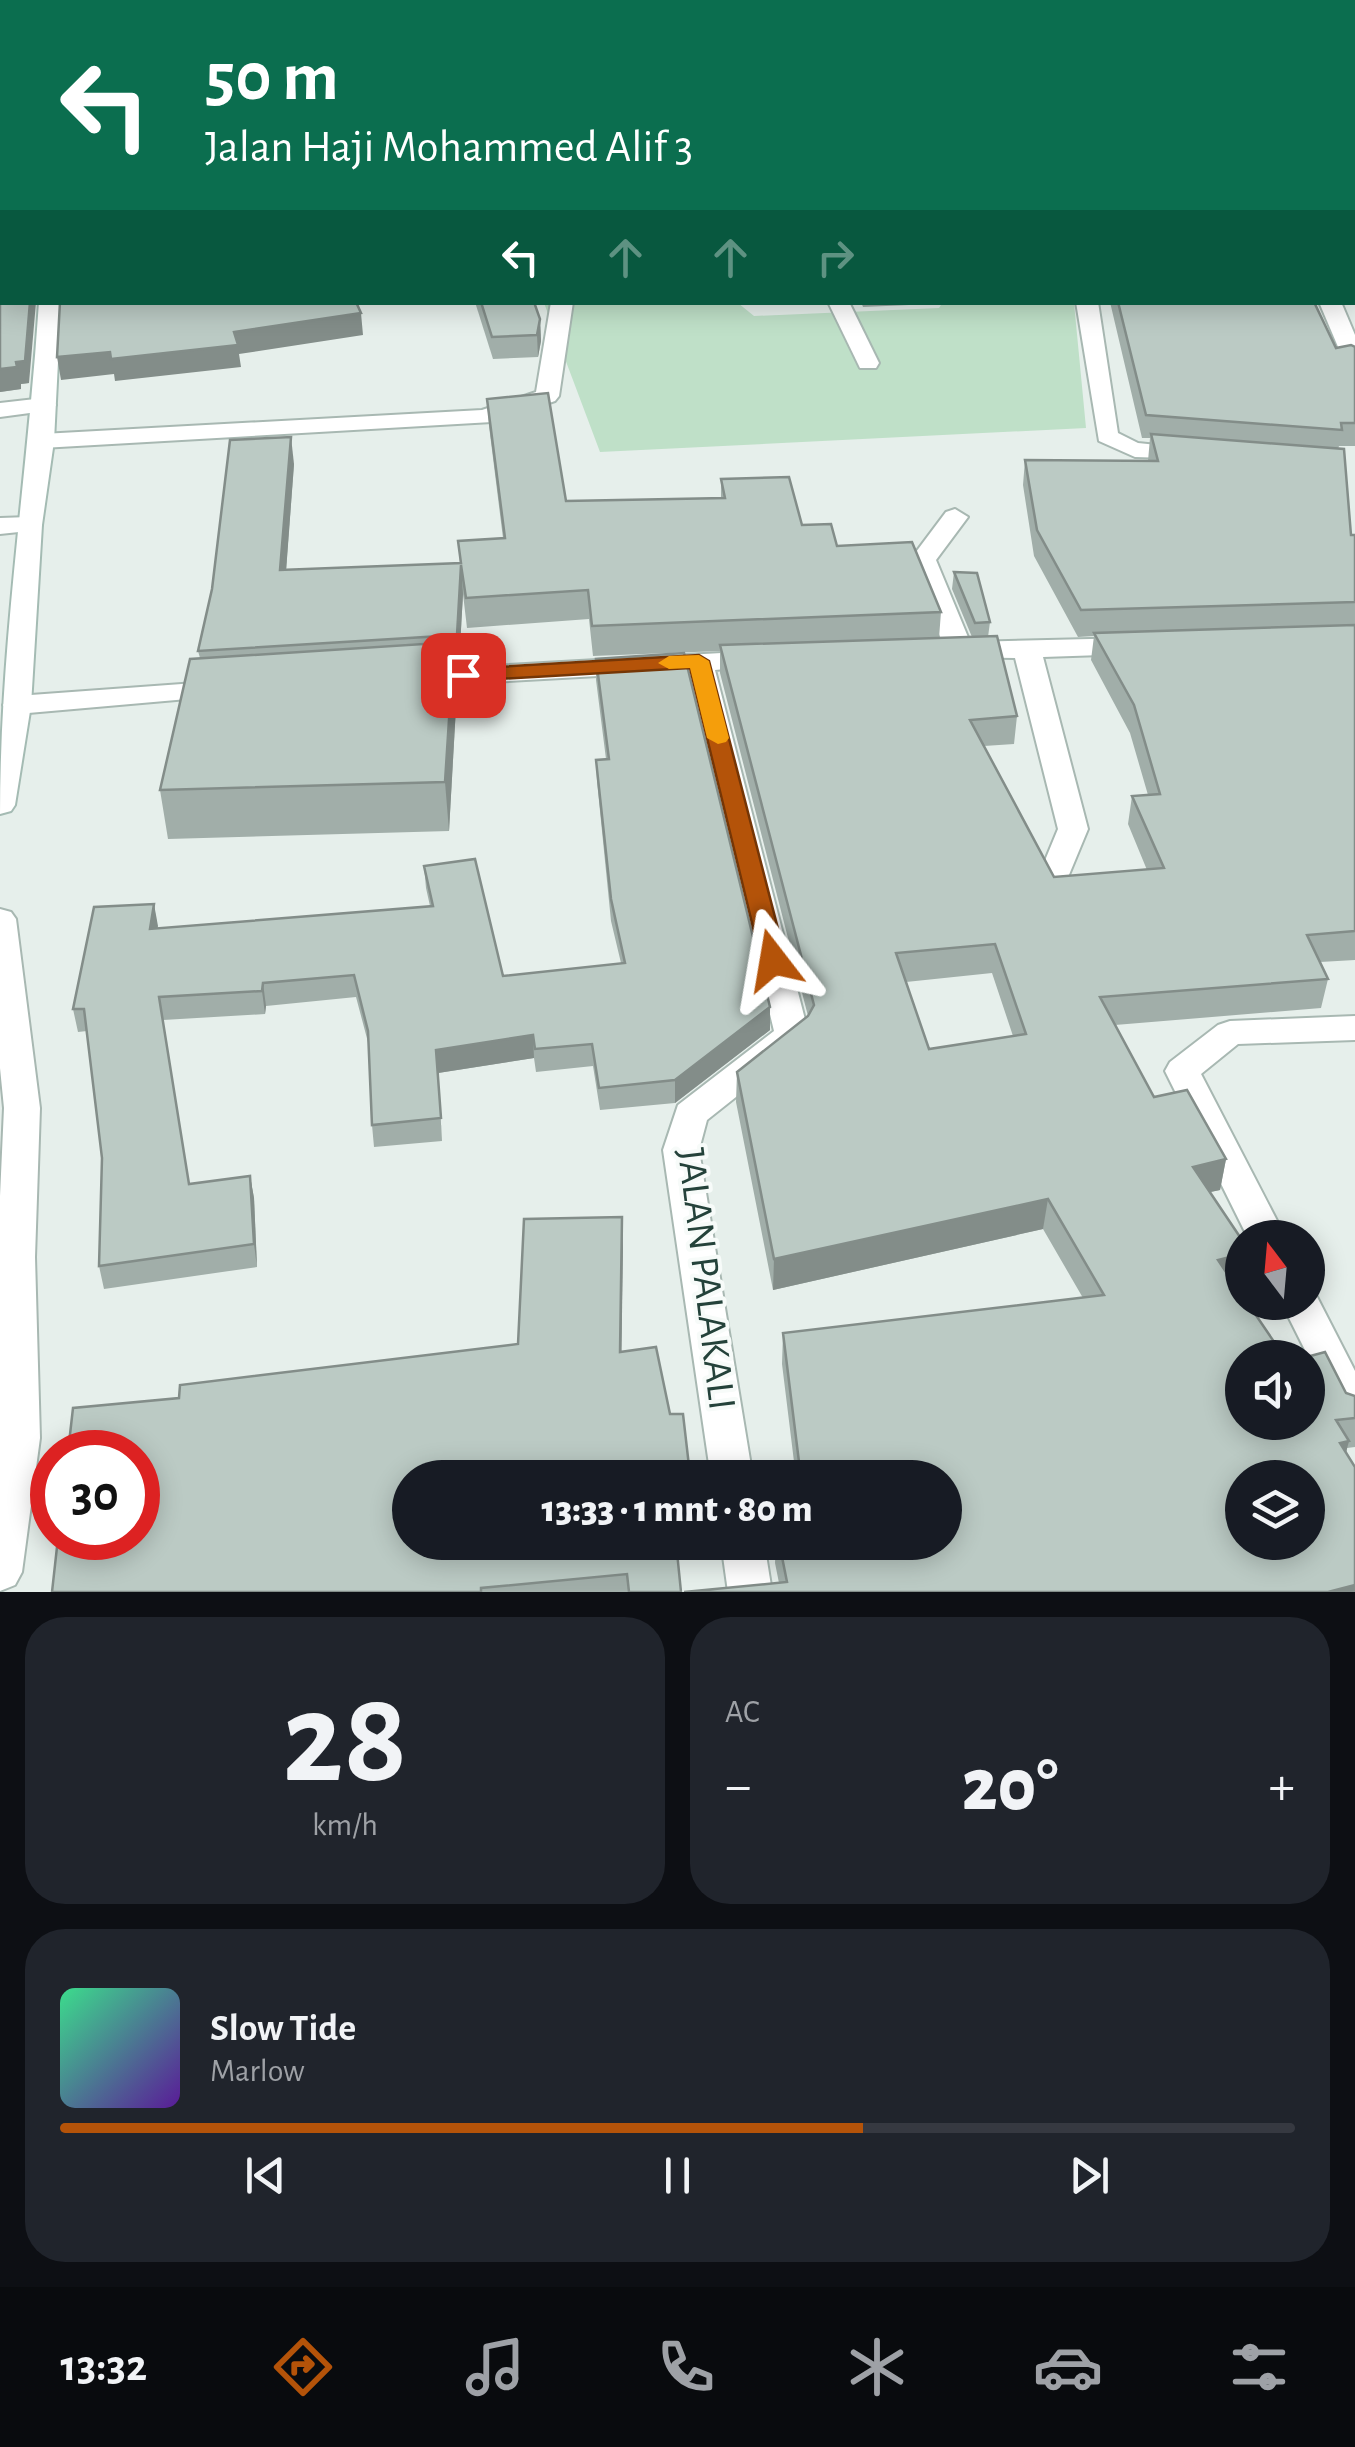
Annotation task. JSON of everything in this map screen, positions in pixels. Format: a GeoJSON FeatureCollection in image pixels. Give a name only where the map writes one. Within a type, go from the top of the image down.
{"type":"FeatureCollection","features":[{"type":"Feature","properties":{"kind":"street"},"geometry":{"type":"LineString","coordinates":[[0,805],[17,705],[29,525],[42,441],[50,305]]}},
{"type":"Feature","properties":{"kind":"street"},"geometry":{"type":"LineString","coordinates":[[42,441],[484,417],[547,396],[562,305]]}},
{"type":"Feature","properties":{"kind":"street"},"geometry":{"type":"LineString","coordinates":[[839,305],[868,363]]}},
{"type":"Feature","properties":{"kind":"street"},"geometry":{"type":"LineString","coordinates":[[1087,305],[1107,436],[1119,446],[1136,450],[1216,456]]}},
{"type":"Feature","properties":{"kind":"street"},"geometry":{"type":"LineString","coordinates":[[1331,305],[1355,361]]}},
{"type":"Feature","properties":{"kind":"street"},"geometry":{"type":"LineString","coordinates":[[0,410],[44,405]]}},
{"type":"Feature","properties":{"kind":"street"},"geometry":{"type":"LineString","coordinates":[[955,518],[923,560],[960,651]]}},
{"type":"Feature","properties":{"kind":"street"},"geometry":{"type":"LineString","coordinates":[[0,526],[29,525]]}},
{"type":"Feature","properties":{"kind":"street"},"geometry":{"type":"LineString","coordinates":[[922,653],[1162,645]]}},
{"type":"Feature","properties":{"kind":"street"},"geometry":{"type":"LineString","coordinates":[[1026,649],[1074,828],[1054,874]]}},
{"type":"Feature","properties":{"kind":"street"},"geometry":{"type":"LineString","coordinates":[[384,680],[792,658]]}},
{"type":"Feature","properties":{"kind":"street","name":"JALAN PALAKALI"},"geometry":{"type":"LineString","coordinates":[[699,661],[792,1035],[691,1114],[681,1150],[729,1460]]}},
{"type":"Feature","properties":{"kind":"street"},"geometry":{"type":"LineString","coordinates":[[17,705],[246,688]]}},
{"type":"Feature","properties":{"kind":"street"},"geometry":{"type":"LineString","coordinates":[[0,919],[22,1108],[16,1257],[19,1438],[0,1572]]}},
{"type":"Feature","properties":{"kind":"street"},"geometry":{"type":"LineString","coordinates":[[1258,1220],[1182,1070],[1230,1033],[1355,1028]]}},
{"type":"Feature","properties":{"kind":"street"},"geometry":{"type":"LineString","coordinates":[[1309,1320],[1355,1410]]}},
{"type":"Feature","properties":{"kind":"street"},"geometry":{"type":"LineString","coordinates":[[745,1560],[750,1592]]}},
{"type":"Feature","properties":{"kind":"green space"},"geometry":{"type":"Polygon","coordinates":[[[545,305],[740,305],[754,316],[1074,305],[1086,428],[600,452],[545,305]]]}},
{"type":"Feature","properties":{"kind":"building"},"geometry":{"type":"Polygon","coordinates":[[[0,305],[30,305],[25,361],[16,362],[17,367],[0,369],[0,305]]]}},
{"type":"Feature","properties":{"kind":"building"},"geometry":{"type":"Polygon","coordinates":[[[60,305],[357,305],[361,313],[234,332],[238,345],[111,359],[110,352],[57,357],[60,305]]]}},
{"type":"Feature","properties":{"kind":"building"},"geometry":{"type":"Polygon","coordinates":[[[482,305],[535,305],[540,319],[537,335],[492,337],[482,305]]]}},
{"type":"Feature","properties":{"kind":"building"},"geometry":{"type":"Polygon","coordinates":[[[1119,305],[1315,305],[1336,348],[1355,347],[1355,423],[1341,423],[1342,430],[1146,415],[1119,305]]]}},
{"type":"Feature","properties":{"kind":"building"},"geometry":{"type":"Polygon","coordinates":[[[548,393],[566,501],[725,498],[721,479],[789,477],[802,525],[831,524],[837,546],[912,542],[941,612],[592,626],[588,590],[466,598],[461,565],[457,635],[198,651],[212,589],[230,440],[291,437],[280,570],[461,563],[458,541],[505,538],[487,399],[548,393]]]}},
{"type":"Feature","properties":{"kind":"building"},"geometry":{"type":"Polygon","coordinates":[[[1151,434],[1344,449],[1351,535],[1355,535],[1355,602],[1081,610],[1037,530],[1025,460],[1158,461],[1151,434]]]}},
{"type":"Feature","properties":{"kind":"building"},"geometry":{"type":"Polygon","coordinates":[[[954,572],[977,573],[990,622],[975,623],[954,572]]]}},
{"type":"Feature","properties":{"kind":"building"},"geometry":{"type":"Polygon","coordinates":[[[1355,625],[1355,931],[1307,935],[1328,979],[1100,997],[1154,1097],[1187,1090],[1226,1159],[1193,1167],[1229,1220],[1225,1220],[1225,1258],[1218,1260],[1225,1270],[1225,1320],[1259,1320],[1273,1340],[1225,1340],[1225,1440],[1325,1440],[1325,1352],[1346,1393],[1355,1396],[1355,1418],[1336,1420],[1349,1441],[1340,1443],[1355,1467],[1355,1585],[1328,1592],[684,1592],[787,1582],[783,1560],[962,1560],[962,1460],[799,1460],[783,1333],[1104,1295],[1048,1199],[774,1259],[737,1072],[808,1016],[814,1005],[720,645],[997,636],[1017,716],[970,720],[1054,877],[1164,868],[1132,796],[1160,794],[1134,705],[1094,633],[1355,625]],[[995,944],[896,953],[929,1049],[1026,1034],[995,944]]]}},
{"type":"Feature","properties":{"kind":"building"},"geometry":{"type":"Polygon","coordinates":[[[454,642],[445,782],[160,790],[190,659],[454,642]]]}},
{"type":"Feature","properties":{"kind":"building"},"geometry":{"type":"Polygon","coordinates":[[[684,653],[770,1007],[675,1080],[599,1088],[592,1044],[535,1049],[533,1035],[436,1050],[441,1118],[372,1125],[368,1031],[354,975],[263,983],[262,991],[159,997],[189,1184],[250,1176],[254,1244],[99,1266],[102,1158],[84,1009],[73,1009],[94,907],[154,904],[150,929],[433,906],[424,866],[475,859],[503,976],[625,963],[611,899],[596,760],[609,759],[596,659],[684,653]]]}},
{"type":"Feature","properties":{"kind":"building"},"geometry":{"type":"Polygon","coordinates":[[[622,1217],[620,1352],[656,1347],[670,1414],[683,1414],[688,1460],[392,1460],[392,1560],[678,1560],[681,1592],[629,1592],[627,1574],[481,1588],[481,1592],[52,1592],[56,1560],[160,1560],[160,1430],[70,1430],[73,1408],[179,1398],[180,1385],[518,1344],[524,1219],[622,1217]]]}},
{"type":"Feature","properties":{"kind":"slow traffic"},"geometry":{"type":"LineString","coordinates":[[669,663],[699,661],[718,738]]}},
{"type":"Feature","properties":{"kind":"route"},"geometry":{"type":"LineString","coordinates":[[463,675],[699,661],[773,960]]}}]}
